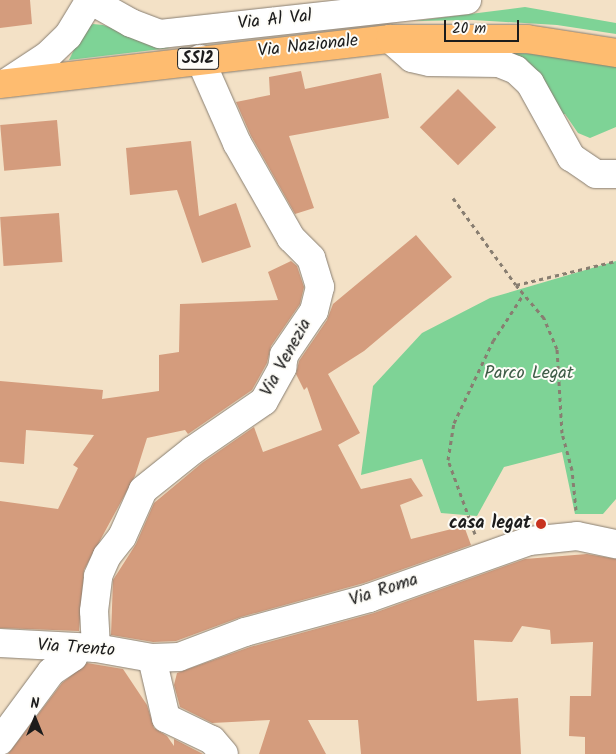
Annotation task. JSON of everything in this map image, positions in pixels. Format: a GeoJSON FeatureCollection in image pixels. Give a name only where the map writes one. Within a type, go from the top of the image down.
{"type":"FeatureCollection","features":[{"type":"Feature","properties":{"kind":"main road","name":"Via Nazionale"},"geometry":{"type":"LineString","coordinates":[[3,83],[390,38],[527,38],[616,53]]}},
{"type":"Feature","properties":{"kind":"street","name":"Via Al Val"},"geometry":{"type":"LineString","coordinates":[[90,0],[131,23],[160,34],[467,0]]}},
{"type":"Feature","properties":{"kind":"street"},"geometry":{"type":"LineString","coordinates":[[3,83],[47,56],[68,36],[90,0]]}},
{"type":"Feature","properties":{"kind":"street"},"geometry":{"type":"LineString","coordinates":[[390,38],[412,58],[430,62],[500,64],[516,70],[530,83],[571,157],[596,174],[616,174]]}},
{"type":"Feature","properties":{"kind":"street","name":"Via Venezia"},"geometry":{"type":"LineString","coordinates":[[86,648],[94,611],[98,576],[107,556],[122,536],[143,490],[192,450],[264,401],[282,368],[284,355],[314,312],[320,287],[311,258],[291,238],[237,143],[200,59]]}},
{"type":"Feature","properties":{"kind":"street","name":"Via Roma"},"geometry":{"type":"LineString","coordinates":[[152,658],[179,657],[245,632],[369,598],[528,541],[577,536],[616,544]]}},
{"type":"Feature","properties":{"kind":"street","name":"Via Trento"},"geometry":{"type":"LineString","coordinates":[[0,643],[86,648],[152,658]]}},
{"type":"Feature","properties":{"kind":"street"},"geometry":{"type":"LineString","coordinates":[[0,741],[51,672],[86,648]]}},
{"type":"Feature","properties":{"kind":"street"},"geometry":{"type":"LineString","coordinates":[[152,658],[166,718],[212,740],[224,754]]}},
{"type":"Feature","properties":{"kind":"path"},"geometry":{"type":"LineString","coordinates":[[453,198],[523,295],[544,318],[557,349],[562,432],[572,470],[577,536]]}},
{"type":"Feature","properties":{"kind":"path"},"geometry":{"type":"LineString","coordinates":[[516,285],[616,261]]}},
{"type":"Feature","properties":{"kind":"path"},"geometry":{"type":"LineString","coordinates":[[484,556],[448,460],[454,423],[493,341],[523,295]]}},
{"type":"Feature","properties":{"kind":"green space"},"geometry":{"type":"Polygon","coordinates":[[[525,7],[616,23],[616,34],[557,25],[473,20],[414,21],[525,7]]]}},
{"type":"Feature","properties":{"kind":"green space"},"geometry":{"type":"Polygon","coordinates":[[[93,24],[103,25],[170,48],[69,60],[83,31],[93,24]]]}},
{"type":"Feature","properties":{"kind":"green space"},"geometry":{"type":"Polygon","coordinates":[[[504,52],[571,57],[616,67],[616,127],[590,138],[578,133],[565,114],[558,115],[504,52]]]}},
{"type":"Feature","properties":{"kind":"green space","name":"Parco Legat"},"geometry":{"type":"Polygon","coordinates":[[[616,261],[616,499],[603,514],[575,514],[562,452],[504,467],[477,516],[441,513],[422,459],[361,475],[373,386],[422,333],[490,298],[616,261]]]}},
{"type":"Feature","properties":{"kind":"building"},"geometry":{"type":"Polygon","coordinates":[[[0,0],[30,0],[32,24],[0,28],[0,0]]]}},
{"type":"Feature","properties":{"kind":"building"},"geometry":{"type":"Polygon","coordinates":[[[301,71],[305,89],[381,73],[389,118],[289,136],[314,208],[295,214],[251,136],[236,102],[270,95],[269,77],[301,71]]]}},
{"type":"Feature","properties":{"kind":"building"},"geometry":{"type":"Polygon","coordinates":[[[458,89],[496,127],[458,165],[420,127],[458,89]]]}},
{"type":"Feature","properties":{"kind":"building"},"geometry":{"type":"Polygon","coordinates":[[[57,120],[61,166],[4,171],[0,125],[57,120]]]}},
{"type":"Feature","properties":{"kind":"building"},"geometry":{"type":"Polygon","coordinates":[[[191,141],[199,216],[236,203],[251,247],[202,263],[177,190],[130,195],[126,148],[191,141]]]}},
{"type":"Feature","properties":{"kind":"building"},"geometry":{"type":"Polygon","coordinates":[[[59,213],[62,262],[4,266],[0,217],[59,213]]]}},
{"type":"Feature","properties":{"kind":"building"},"geometry":{"type":"Polygon","coordinates":[[[416,235],[452,277],[364,351],[328,374],[360,433],[338,445],[361,489],[411,478],[423,496],[400,505],[411,539],[464,526],[471,545],[364,583],[241,617],[176,641],[153,642],[111,635],[113,580],[136,544],[154,503],[202,463],[254,427],[263,452],[322,430],[307,387],[304,390],[296,374],[299,361],[327,320],[333,304],[416,235]]]}},
{"type":"Feature","properties":{"kind":"building"},"geometry":{"type":"Polygon","coordinates":[[[291,261],[297,266],[304,287],[300,304],[271,346],[267,363],[252,390],[188,434],[185,430],[147,438],[135,476],[84,570],[79,631],[0,628],[0,501],[58,509],[78,468],[73,465],[94,435],[26,430],[24,464],[0,462],[0,381],[103,390],[102,399],[159,391],[159,355],[179,352],[180,304],[278,300],[268,272],[291,261]]]}},
{"type":"Feature","properties":{"kind":"building"},"geometry":{"type":"Polygon","coordinates":[[[587,554],[616,559],[616,754],[585,754],[585,737],[569,736],[570,696],[591,696],[593,642],[551,644],[550,630],[522,626],[512,642],[474,640],[477,701],[518,698],[521,754],[361,754],[358,720],[308,720],[326,754],[259,754],[270,720],[212,723],[180,707],[174,685],[177,673],[250,647],[374,613],[525,559],[587,554]]]}},
{"type":"Feature","properties":{"kind":"building"},"geometry":{"type":"Polygon","coordinates":[[[87,663],[123,669],[147,705],[154,728],[167,736],[174,746],[174,739],[203,754],[8,754],[62,683],[87,663]]]}},
{"type":"Feature","properties":{"kind":"place","name":"casa legat"},"geometry":{"type":"Point","coordinates":[541,524]}}]}
